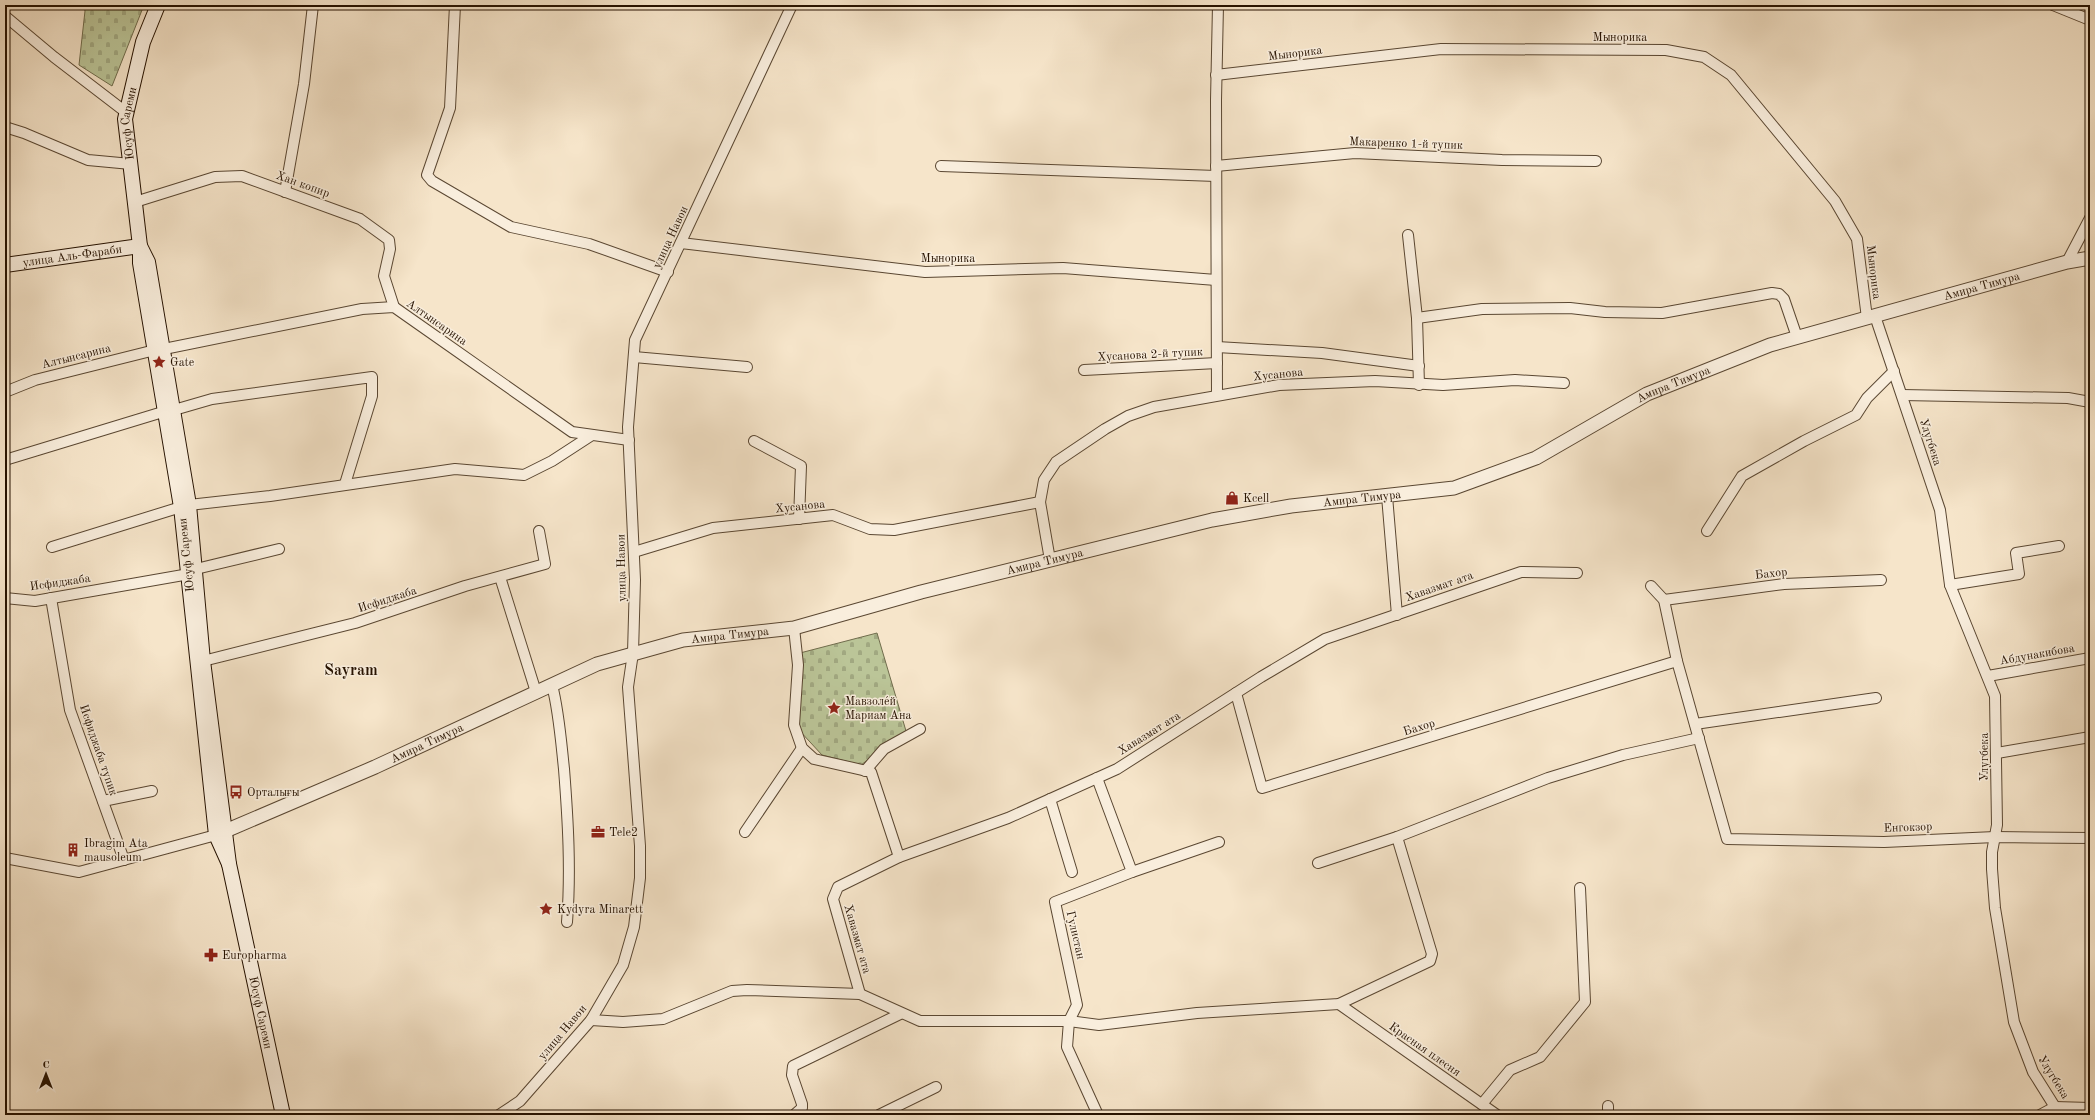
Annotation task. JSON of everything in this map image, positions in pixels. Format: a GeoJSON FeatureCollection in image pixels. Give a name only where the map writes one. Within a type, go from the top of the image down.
{"type":"FeatureCollection","features":[{"type":"Feature","properties":{"kind":"main road","name":"Юсуф Сареми"},"geometry":{"type":"LineString","coordinates":[[158,5],[143,42],[125,119],[140,246],[148,262],[159,350],[185,506],[221,834],[283,1115]]}},
{"type":"Feature","properties":{"kind":"main road","name":"улица Аль-Фараби"},"geometry":{"type":"LineString","coordinates":[[5,265],[140,246]]}},
{"type":"Feature","properties":{"kind":"main road","name":"Юсуф Сареми"},"geometry":{"type":"LineString","coordinates":[[192,571],[221,834]]}},
{"type":"Feature","properties":{"kind":"street"},"geometry":{"type":"LineString","coordinates":[[285,192],[304,84],[313,5]]}},
{"type":"Feature","properties":{"kind":"street"},"geometry":{"type":"LineString","coordinates":[[455,5],[450,108],[427,175],[432,182],[511,227],[589,244],[668,272]]}},
{"type":"Feature","properties":{"kind":"street","name":"улица Навои"},"geometry":{"type":"LineString","coordinates":[[499,1115],[520,1101],[591,1020],[623,965],[634,927],[640,878],[640,846],[628,687],[633,653],[635,580],[628,427],[635,340],[682,243],[792,5]]}},
{"type":"Feature","properties":{"kind":"street"},"geometry":{"type":"LineString","coordinates":[[1217,395],[1216,75],[1218,5]]}},
{"type":"Feature","properties":{"kind":"street"},"geometry":{"type":"LineString","coordinates":[[2053,5],[2090,20]]}},
{"type":"Feature","properties":{"kind":"street"},"geometry":{"type":"LineString","coordinates":[[5,16],[54,57],[127,113]]}},
{"type":"Feature","properties":{"kind":"street","name":"Мынорика"},"geometry":{"type":"LineString","coordinates":[[1216,75],[1441,49],[1666,50],[1704,57],[1731,75],[1835,201],[1857,239],[1871,317]]}},
{"type":"Feature","properties":{"kind":"street"},"geometry":{"type":"LineString","coordinates":[[5,127],[24,133],[88,160],[131,164]]}},
{"type":"Feature","properties":{"kind":"street","name":"Макаренко 1-й тупик"},"geometry":{"type":"LineString","coordinates":[[941,166],[1216,171],[1355,153],[1502,160],[1596,161]]}},
{"type":"Feature","properties":{"kind":"street","name":"Хан копир"},"geometry":{"type":"LineString","coordinates":[[135,202],[215,177],[242,176],[360,219],[389,240],[390,249],[384,276],[394,307]]}},
{"type":"Feature","properties":{"kind":"street"},"geometry":{"type":"LineString","coordinates":[[2067,262],[2090,218]]}},
{"type":"Feature","properties":{"kind":"street"},"geometry":{"type":"LineString","coordinates":[[1408,235],[1416,318],[1419,385]]}},
{"type":"Feature","properties":{"kind":"street","name":"Мынорика"},"geometry":{"type":"LineString","coordinates":[[682,243],[925,272],[1063,268],[1216,280]]}},
{"type":"Feature","properties":{"kind":"street","name":"Амира Тимура"},"geometry":{"type":"LineString","coordinates":[[5,858],[78,872],[221,834],[375,767],[597,664],[683,640],[794,628],[921,592],[1212,520],[1291,506],[1454,488],[1536,458],[1646,394],[1770,345],[2067,262],[2090,258]]}},
{"type":"Feature","properties":{"kind":"street"},"geometry":{"type":"LineString","coordinates":[[1416,318],[1482,309],[1570,308],[1605,312],[1662,313],[1772,293],[1779,294],[1784,299],[1798,337]]}},
{"type":"Feature","properties":{"kind":"street","name":"Алтынсарина"},"geometry":{"type":"LineString","coordinates":[[5,392],[35,380],[159,350],[362,309],[394,307],[572,432],[629,440]]}},
{"type":"Feature","properties":{"kind":"street","name":"Улугбека"},"geometry":{"type":"LineString","coordinates":[[1871,317],[1894,371],[1940,510],[1950,585],[1995,696],[1997,825],[1992,852],[1994,900],[2010,1006],[2014,1022],[2033,1072],[2055,1107],[2069,1115]]}},
{"type":"Feature","properties":{"kind":"street"},"geometry":{"type":"LineString","coordinates":[[1217,347],[1322,353],[1419,366]]}},
{"type":"Feature","properties":{"kind":"street"},"geometry":{"type":"LineString","coordinates":[[634,357],[747,366]]}},
{"type":"Feature","properties":{"kind":"street","name":"Хусанова 2-й тупик"},"geometry":{"type":"LineString","coordinates":[[1084,370],[1217,363]]}},
{"type":"Feature","properties":{"kind":"street"},"geometry":{"type":"LineString","coordinates":[[1707,531],[1742,476],[1804,441],[1856,415],[1867,398],[1894,371]]}},
{"type":"Feature","properties":{"kind":"street"},"geometry":{"type":"LineString","coordinates":[[5,460],[170,410],[212,399],[372,377],[372,396],[345,484]]}},
{"type":"Feature","properties":{"kind":"street","name":"Хусанова"},"geometry":{"type":"LineString","coordinates":[[1050,560],[1040,502],[1044,480],[1056,462],[1105,429],[1128,416],[1154,407],[1217,395],[1286,385],[1375,381],[1419,385],[1443,385],[1515,380],[1564,382]]}},
{"type":"Feature","properties":{"kind":"street"},"geometry":{"type":"LineString","coordinates":[[1902,395],[2068,398],[2090,402]]}},
{"type":"Feature","properties":{"kind":"street"},"geometry":{"type":"LineString","coordinates":[[52,547],[185,506],[270,496],[455,469],[524,475],[552,461],[592,435]]}},
{"type":"Feature","properties":{"kind":"street"},"geometry":{"type":"LineString","coordinates":[[754,441],[801,466],[799,519]]}},
{"type":"Feature","properties":{"kind":"street"},"geometry":{"type":"LineString","coordinates":[[1387,496],[1397,615]]}},
{"type":"Feature","properties":{"kind":"street","name":"Хусанова"},"geometry":{"type":"LineString","coordinates":[[634,552],[712,528],[833,515],[870,529],[894,530],[1040,502]]}},
{"type":"Feature","properties":{"kind":"street","name":"Исфиджаба"},"geometry":{"type":"LineString","coordinates":[[203,661],[355,623],[545,564],[539,531]]}},
{"type":"Feature","properties":{"kind":"street"},"geometry":{"type":"LineString","coordinates":[[1950,585],[2019,574],[2016,553],[2059,546]]}},
{"type":"Feature","properties":{"kind":"street","name":"Исфиджаба"},"geometry":{"type":"LineString","coordinates":[[5,598],[35,601],[192,571],[279,549]]}},
{"type":"Feature","properties":{"kind":"street","name":"Хавазмат ата"},"geometry":{"type":"LineString","coordinates":[[860,994],[833,899],[838,887],[899,857],[1008,818],[1117,770],[1236,693],[1326,639],[1520,572],[1577,572]]}},
{"type":"Feature","properties":{"kind":"street"},"geometry":{"type":"LineString","coordinates":[[500,577],[536,692]]}},
{"type":"Feature","properties":{"kind":"street","name":"Бахор"},"geometry":{"type":"LineString","coordinates":[[1664,600],[1784,584],[1882,580]]}},
{"type":"Feature","properties":{"kind":"street"},"geometry":{"type":"LineString","coordinates":[[1318,864],[1398,837],[1548,778],[1623,755],[1699,738],[1677,660],[1664,600],[1651,586]]}},
{"type":"Feature","properties":{"kind":"street","name":"Исфиджаба тупик"},"geometry":{"type":"LineString","coordinates":[[51,598],[70,710],[124,860]]}},
{"type":"Feature","properties":{"kind":"street"},"geometry":{"type":"LineString","coordinates":[[794,628],[798,665],[794,725],[802,748],[814,759],[871,772],[899,857]]}},
{"type":"Feature","properties":{"kind":"street","name":"Абдунакибова"},"geometry":{"type":"LineString","coordinates":[[1988,676],[2090,658]]}},
{"type":"Feature","properties":{"kind":"street","name":"Бахор"},"geometry":{"type":"LineString","coordinates":[[1236,693],[1262,788],[1677,660]]}},
{"type":"Feature","properties":{"kind":"street"},"geometry":{"type":"LineString","coordinates":[[552,684],[558,712],[565,790],[570,880],[567,922]]}},
{"type":"Feature","properties":{"kind":"street"},"geometry":{"type":"LineString","coordinates":[[1695,724],[1876,698]]}},
{"type":"Feature","properties":{"kind":"street"},"geometry":{"type":"LineString","coordinates":[[865,771],[884,749],[920,729]]}},
{"type":"Feature","properties":{"kind":"street"},"geometry":{"type":"LineString","coordinates":[[1996,753],[2090,737]]}},
{"type":"Feature","properties":{"kind":"street","name":"Енгокзор"},"geometry":{"type":"LineString","coordinates":[[1699,738],[1727,839],[1884,842],[1995,837],[2090,838]]}},
{"type":"Feature","properties":{"kind":"street"},"geometry":{"type":"LineString","coordinates":[[745,832],[802,748]]}},
{"type":"Feature","properties":{"kind":"street"},"geometry":{"type":"LineString","coordinates":[[1097,778],[1132,872]]}},
{"type":"Feature","properties":{"kind":"street"},"geometry":{"type":"LineString","coordinates":[[103,801],[152,791]]}},
{"type":"Feature","properties":{"kind":"street"},"geometry":{"type":"LineString","coordinates":[[1050,799],[1072,872]]}},
{"type":"Feature","properties":{"kind":"street"},"geometry":{"type":"LineString","coordinates":[[591,1020],[623,1022],[663,1019],[739,990],[860,994],[900,1014],[920,1021],[1069,1021],[1100,1025],[1197,1013],[1339,1004],[1430,961],[1432,954],[1398,837]]}},
{"type":"Feature","properties":{"kind":"street","name":"Гулистан"},"geometry":{"type":"LineString","coordinates":[[1098,1115],[1067,1047],[1069,1021],[1077,1005],[1055,902],[1132,872],[1220,842]]}},
{"type":"Feature","properties":{"kind":"street"},"geometry":{"type":"LineString","coordinates":[[1482,1104],[1510,1070],[1540,1057],[1585,1002],[1580,888]]}},
{"type":"Feature","properties":{"kind":"street","name":"Красная плесня"},"geometry":{"type":"LineString","coordinates":[[1339,1004],[1497,1115]]}},
{"type":"Feature","properties":{"kind":"street"},"geometry":{"type":"LineString","coordinates":[[794,1115],[802,1108],[802,1104],[792,1075],[792,1066],[900,1014]]}},
{"type":"Feature","properties":{"kind":"street"},"geometry":{"type":"LineString","coordinates":[[879,1115],[936,1086]]}},
{"type":"Feature","properties":{"kind":"street"},"geometry":{"type":"LineString","coordinates":[[2040,1115],[2055,1107],[2090,1108]]}},
{"type":"Feature","properties":{"kind":"green space"},"geometry":{"type":"Polygon","coordinates":[[[84,5],[144,5],[112,86],[79,65],[85,11],[84,5]]]}},
{"type":"Feature","properties":{"kind":"green space"},"geometry":{"type":"Polygon","coordinates":[[[877,633],[906,731],[861,765],[822,755],[798,729],[800,653],[877,633]]]}},
{"type":"Feature","properties":{"kind":"place","name":"Gate"},"geometry":{"type":"Point","coordinates":[159,362]}},
{"type":"Feature","properties":{"kind":"place","name":"Kcell"},"geometry":{"type":"Point","coordinates":[1232,498]}},
{"type":"Feature","properties":{"kind":"place","name":"Мавзоле́й Мариам Ана"},"geometry":{"type":"Point","coordinates":[834,708]}},
{"type":"Feature","properties":{"kind":"place","name":"Орталығы"},"geometry":{"type":"Point","coordinates":[236,792]}},
{"type":"Feature","properties":{"kind":"place","name":"Tele2"},"geometry":{"type":"Point","coordinates":[598,832]}},
{"type":"Feature","properties":{"kind":"place","name":"Ibragim Ata mausoleum"},"geometry":{"type":"Point","coordinates":[73,850]}},
{"type":"Feature","properties":{"kind":"place","name":"Kydyra Minarett"},"geometry":{"type":"Point","coordinates":[546,909]}},
{"type":"Feature","properties":{"kind":"place","name":"Europharma"},"geometry":{"type":"Point","coordinates":[211,955]}},
{"type":"Feature","properties":{"kind":"district","name":"Sayram"},"geometry":{"type":"Point","coordinates":[351,669]}}]}
